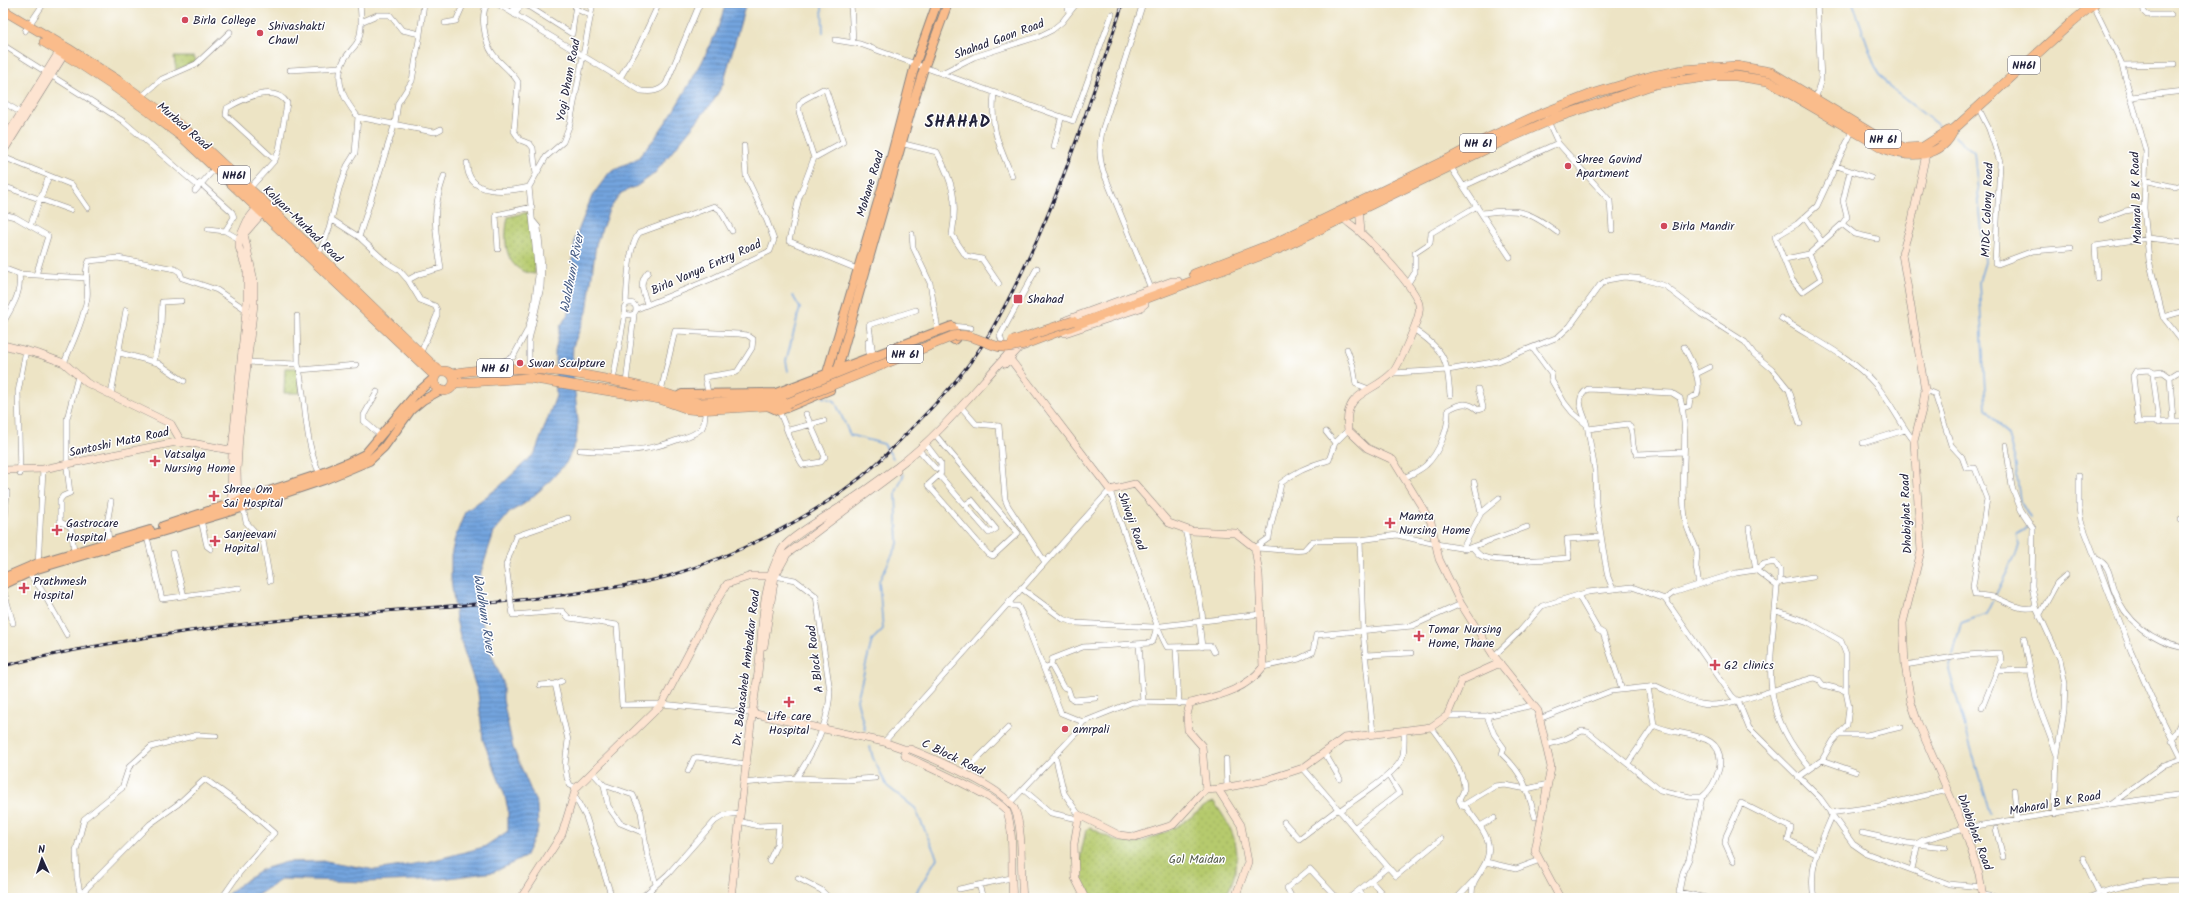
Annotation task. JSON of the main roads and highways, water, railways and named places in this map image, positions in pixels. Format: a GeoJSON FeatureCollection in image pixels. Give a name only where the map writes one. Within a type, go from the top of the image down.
{"type":"FeatureCollection","features":[{"type":"Feature","properties":{"kind":"highway","name":"NH61"},"geometry":{"type":"LineString","coordinates":[[1954,130],[2094,4]]}},
{"type":"Feature","properties":{"kind":"highway","name":"Kalyan-Murbad Road"},"geometry":{"type":"LineString","coordinates":[[3,10],[26,28],[64,49],[185,129],[249,190],[262,207],[398,334],[421,352],[436,375]]}},
{"type":"Feature","properties":{"kind":"highway","name":"NH61"},"geometry":{"type":"LineString","coordinates":[[3,18],[26,28]]}},
{"type":"Feature","properties":{"kind":"highway","name":"NH 61"},"geometry":{"type":"LineString","coordinates":[[453,378],[487,368],[528,367],[626,383],[661,391],[688,409],[705,410],[780,405],[957,330],[1001,342],[1010,342],[1128,303],[1145,299],[1341,215],[1592,94],[1652,76],[1683,70],[1736,66],[1771,72],[1855,127],[1883,148],[1898,154],[1912,156],[1925,150],[1940,147],[1951,136],[1954,130]]}},
{"type":"Feature","properties":{"kind":"highway","name":"Murbad Road"},"geometry":{"type":"LineString","coordinates":[[139,100],[182,137],[214,168],[262,207]]}},
{"type":"Feature","properties":{"kind":"highway","name":"NH 61"},"geometry":{"type":"LineString","coordinates":[[1128,303],[1152,290],[1229,263]]}},
{"type":"Feature","properties":{"kind":"highway","name":"NH61"},"geometry":{"type":"LineString","coordinates":[[398,334],[436,375],[435,384],[441,390]]}},
{"type":"Feature","properties":{"kind":"highway"},"geometry":{"type":"LineString","coordinates":[[436,375],[446,371],[453,378],[448,390],[441,390]]}},
{"type":"Feature","properties":{"kind":"highway","name":"NH 61"},"geometry":{"type":"LineString","coordinates":[[453,378],[508,381],[529,378],[677,401],[780,405]]}},
{"type":"Feature","properties":{"kind":"main road","name":"Mohane Road"},"geometry":{"type":"LineString","coordinates":[[838,368],[937,3]]}},
{"type":"Feature","properties":{"kind":"main road","name":"Mohane Road"},"geometry":{"type":"LineString","coordinates":[[920,67],[948,3]]}},
{"type":"Feature","properties":{"kind":"main road","name":"Mohane Road"},"geometry":{"type":"LineString","coordinates":[[827,373],[857,269],[898,143]]}},
{"type":"Feature","properties":{"kind":"main road"},"geometry":{"type":"LineString","coordinates":[[677,401],[682,394],[776,393],[938,330],[952,326],[957,337],[955,340],[819,395],[780,405]]}},
{"type":"Feature","properties":{"kind":"main road"},"geometry":{"type":"LineString","coordinates":[[3,578],[38,566],[201,520],[320,474],[365,454],[415,395],[436,375]]}},
{"type":"Feature","properties":{"kind":"main road"},"geometry":{"type":"LineString","coordinates":[[3,585],[29,574],[38,566],[74,551],[324,480],[369,461],[384,447],[411,410],[423,400],[441,390]]}},
{"type":"Feature","properties":{"kind":"water"},"geometry":{"type":"Polygon","coordinates":[[[726,3],[746,3],[723,84],[714,100],[654,174],[637,186],[621,193],[609,210],[596,244],[587,312],[573,346],[572,365],[578,421],[576,442],[566,463],[546,485],[524,504],[510,512],[494,532],[481,572],[479,589],[482,621],[488,646],[503,682],[503,700],[513,748],[537,805],[538,829],[525,857],[494,872],[441,879],[364,882],[282,879],[253,898],[223,898],[263,869],[287,862],[326,861],[375,870],[427,862],[484,847],[508,831],[508,809],[504,793],[483,740],[478,693],[463,648],[456,619],[451,578],[451,556],[455,538],[465,512],[499,487],[535,453],[556,396],[555,352],[560,327],[568,314],[575,239],[592,196],[609,173],[638,158],[655,138],[674,110],[701,64],[717,31],[726,3]]]}},
{"type":"Feature","properties":{"kind":"waterway"},"geometry":{"type":"LineString","coordinates":[[822,3],[823,33]]}},
{"type":"Feature","properties":{"kind":"waterway"},"geometry":{"type":"LineString","coordinates":[[1853,3],[1875,66],[1889,87],[1943,129]]}},
{"type":"Feature","properties":{"kind":"waterway"},"geometry":{"type":"LineString","coordinates":[[1955,137],[1974,152],[1985,262],[1979,282],[1986,409],[2008,436],[2015,460],[2020,501],[2030,518]]}},
{"type":"Feature","properties":{"kind":"waterway"},"geometry":{"type":"LineString","coordinates":[[788,371],[786,361],[800,308],[793,296]]}},
{"type":"Feature","properties":{"kind":"waterway"},"geometry":{"type":"LineString","coordinates":[[823,397],[835,401],[850,435],[884,444],[893,458]]}},
{"type":"Feature","properties":{"kind":"waterway"},"geometry":{"type":"LineString","coordinates":[[865,730],[857,700],[872,640],[883,629],[879,581],[898,544],[896,492],[904,474]]}},
{"type":"Feature","properties":{"kind":"waterway"},"geometry":{"type":"LineString","coordinates":[[1953,655],[1961,623],[1986,614],[2017,552],[2019,545],[2016,534],[2030,526]]}},
{"type":"Feature","properties":{"kind":"waterway"},"geometry":{"type":"LineString","coordinates":[[1952,659],[1949,670],[1990,815]]}},
{"type":"Feature","properties":{"kind":"waterway"},"geometry":{"type":"LineString","coordinates":[[870,747],[873,758],[887,786],[915,808],[937,858],[913,898]]}},
{"type":"Feature","properties":{"kind":"railway"},"geometry":{"type":"LineString","coordinates":[[3,666],[45,656],[128,640],[212,628],[371,612],[528,599],[640,583],[669,576],[718,559],[767,537],[813,511],[863,476],[890,451],[953,384],[991,331],[1012,292],[1049,212],[1081,129],[1123,3]]}},
{"type":"Feature","properties":{"kind":"place","name":"Birla College"},"geometry":{"type":"Point","coordinates":[185,20]}},
{"type":"Feature","properties":{"kind":"place","name":"Shivashakti Chawl"},"geometry":{"type":"Point","coordinates":[260,33]}},
{"type":"Feature","properties":{"kind":"place","name":"Shree Govind Apartment"},"geometry":{"type":"Point","coordinates":[1568,166]}},
{"type":"Feature","properties":{"kind":"place","name":"Birla Mandir"},"geometry":{"type":"Point","coordinates":[1664,226]}},
{"type":"Feature","properties":{"kind":"place","name":"Shahad"},"geometry":{"type":"Point","coordinates":[1018,299]}},
{"type":"Feature","properties":{"kind":"place","name":"Swan Sculpture"},"geometry":{"type":"Point","coordinates":[520,363]}},
{"type":"Feature","properties":{"kind":"place","name":"Vatsalya Nursing Home"},"geometry":{"type":"Point","coordinates":[155,461]}},
{"type":"Feature","properties":{"kind":"place","name":"Shree Om Sai Hospital"},"geometry":{"type":"Point","coordinates":[214,496]}},
{"type":"Feature","properties":{"kind":"place","name":"Mamta Nursing Home"},"geometry":{"type":"Point","coordinates":[1390,523]}},
{"type":"Feature","properties":{"kind":"place","name":"Gastrocare Hospital"},"geometry":{"type":"Point","coordinates":[57,530]}},
{"type":"Feature","properties":{"kind":"place","name":"Sanjeevani Hopital"},"geometry":{"type":"Point","coordinates":[215,541]}},
{"type":"Feature","properties":{"kind":"place","name":"Prathmesh Hospital"},"geometry":{"type":"Point","coordinates":[24,588]}},
{"type":"Feature","properties":{"kind":"place","name":"Tomar Nursing Home, Thane"},"geometry":{"type":"Point","coordinates":[1419,636]}},
{"type":"Feature","properties":{"kind":"place","name":"G2 clinics"},"geometry":{"type":"Point","coordinates":[1715,665]}},
{"type":"Feature","properties":{"kind":"place","name":"Life care Hospital"},"geometry":{"type":"Point","coordinates":[789,702]}},
{"type":"Feature","properties":{"kind":"place","name":"amrpali"},"geometry":{"type":"Point","coordinates":[1065,729]}},
{"type":"Feature","properties":{"kind":"district","name":"SHAHAD"},"geometry":{"type":"Point","coordinates":[958,121]}},
{"type":"Feature","properties":{"kind":"water label","name":"Waldhuni River"},"geometry":{"type":"Point","coordinates":[571,273]}},
{"type":"Feature","properties":{"kind":"water label","name":"Waldhuni River"},"geometry":{"type":"Point","coordinates":[485,614]}},
{"type":"Feature","properties":{"kind":"park label","name":"Gol Maidan"},"geometry":{"type":"Point","coordinates":[1197,859]}}]}
